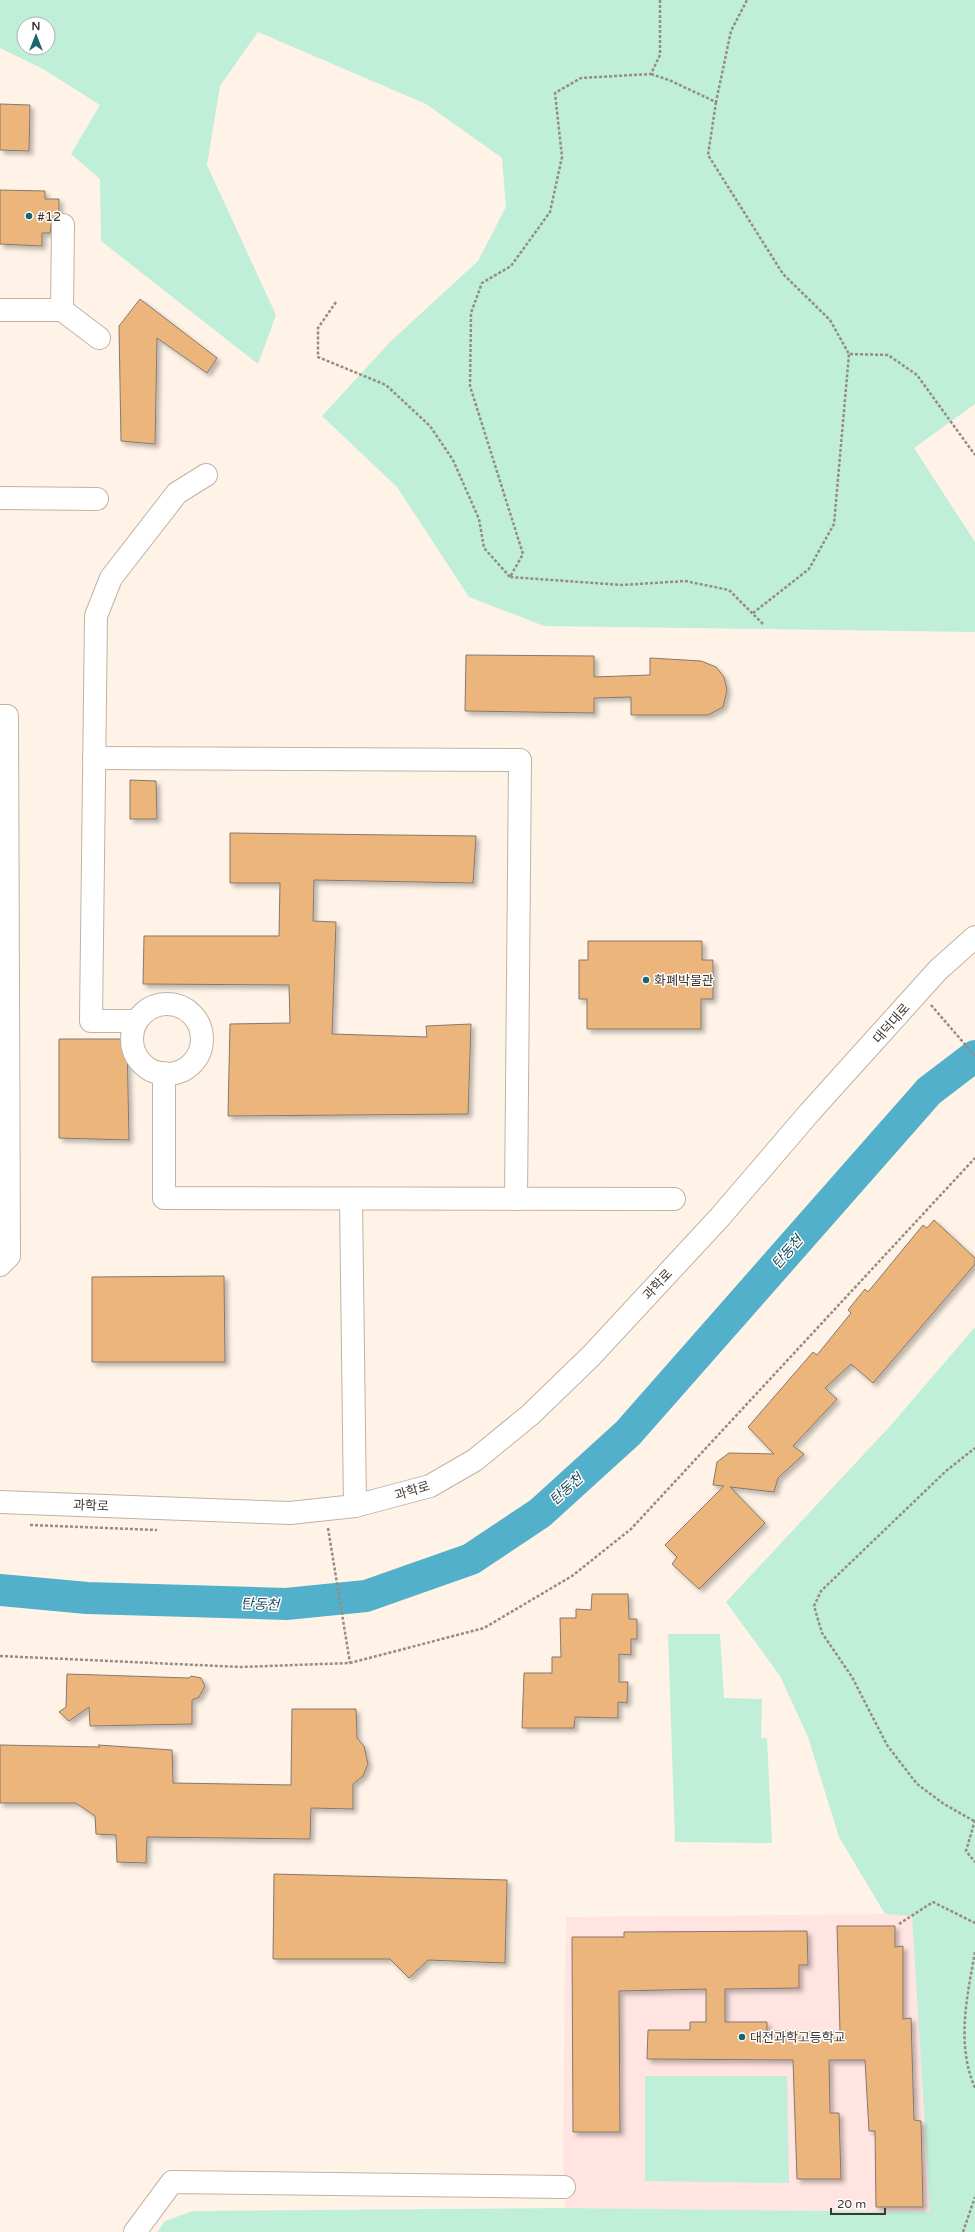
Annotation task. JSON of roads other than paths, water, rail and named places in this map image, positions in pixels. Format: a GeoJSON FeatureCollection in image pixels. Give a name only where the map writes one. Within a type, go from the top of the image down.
{"type":"FeatureCollection","features":[{"type":"Feature","properties":{"kind":"lane"},"geometry":{"type":"LineString","coordinates":[[62,310],[63,226]]}},
{"type":"Feature","properties":{"kind":"lane"},"geometry":{"type":"LineString","coordinates":[[0,310],[62,310],[98,338]]}},
{"type":"Feature","properties":{"kind":"lane"},"geometry":{"type":"LineString","coordinates":[[136,1021],[91,1021],[96,616],[111,578],[177,493],[206,475]]}},
{"type":"Feature","properties":{"kind":"lane"},"geometry":{"type":"LineString","coordinates":[[0,498],[97,499]]}},
{"type":"Feature","properties":{"kind":"lane"},"geometry":{"type":"LineString","coordinates":[[0,716],[7,716],[10,1256],[0,1265]]}},
{"type":"Feature","properties":{"kind":"lane"},"geometry":{"type":"LineString","coordinates":[[94,758],[520,760],[516,1199]]}},
{"type":"Feature","properties":{"kind":"lane","name":"대덕대로"},"geometry":{"type":"LineString","coordinates":[[720,1217],[810,1112],[938,970],[975,937]]}},
{"type":"Feature","properties":{"kind":"lane"},"geometry":{"type":"LineString","coordinates":[[166,1004],[178,1006],[189,1012],[197,1021],[201,1032],[202,1044],[198,1055],[191,1065],[181,1071],[164,1073],[147,1068],[134,1052],[132,1031],[136,1021],[144,1012],[154,1006],[166,1004]]}},
{"type":"Feature","properties":{"kind":"lane"},"geometry":{"type":"LineString","coordinates":[[164,1073],[164,1198],[674,1199]]}},
{"type":"Feature","properties":{"kind":"lane"},"geometry":{"type":"LineString","coordinates":[[350,1199],[355,1506]]}},
{"type":"Feature","properties":{"kind":"lane","name":"과학로"},"geometry":{"type":"LineString","coordinates":[[0,1502],[290,1513],[355,1506],[430,1486],[475,1460],[530,1415],[591,1356],[720,1217]]}},
{"type":"Feature","properties":{"kind":"lane"},"geometry":{"type":"LineString","coordinates":[[135,2232],[172,2182],[564,2187]]}},
{"type":"Feature","properties":{"kind":"waterway","name":"탄동천"},"geometry":{"type":"LineString","coordinates":[[0,1590],[87,1598],[286,1604],[366,1596],[471,1559],[540,1513],[628,1433],[929,1091],[975,1056]]}},
{"type":"Feature","properties":{"kind":"place","name":"#12"},"geometry":{"type":"Point","coordinates":[29,216]}},
{"type":"Feature","properties":{"kind":"place","name":"화폐박물관"},"geometry":{"type":"Point","coordinates":[646,980]}},
{"type":"Feature","properties":{"kind":"place","name":"대전과학고등학교"},"geometry":{"type":"Point","coordinates":[742,2037]}}]}
